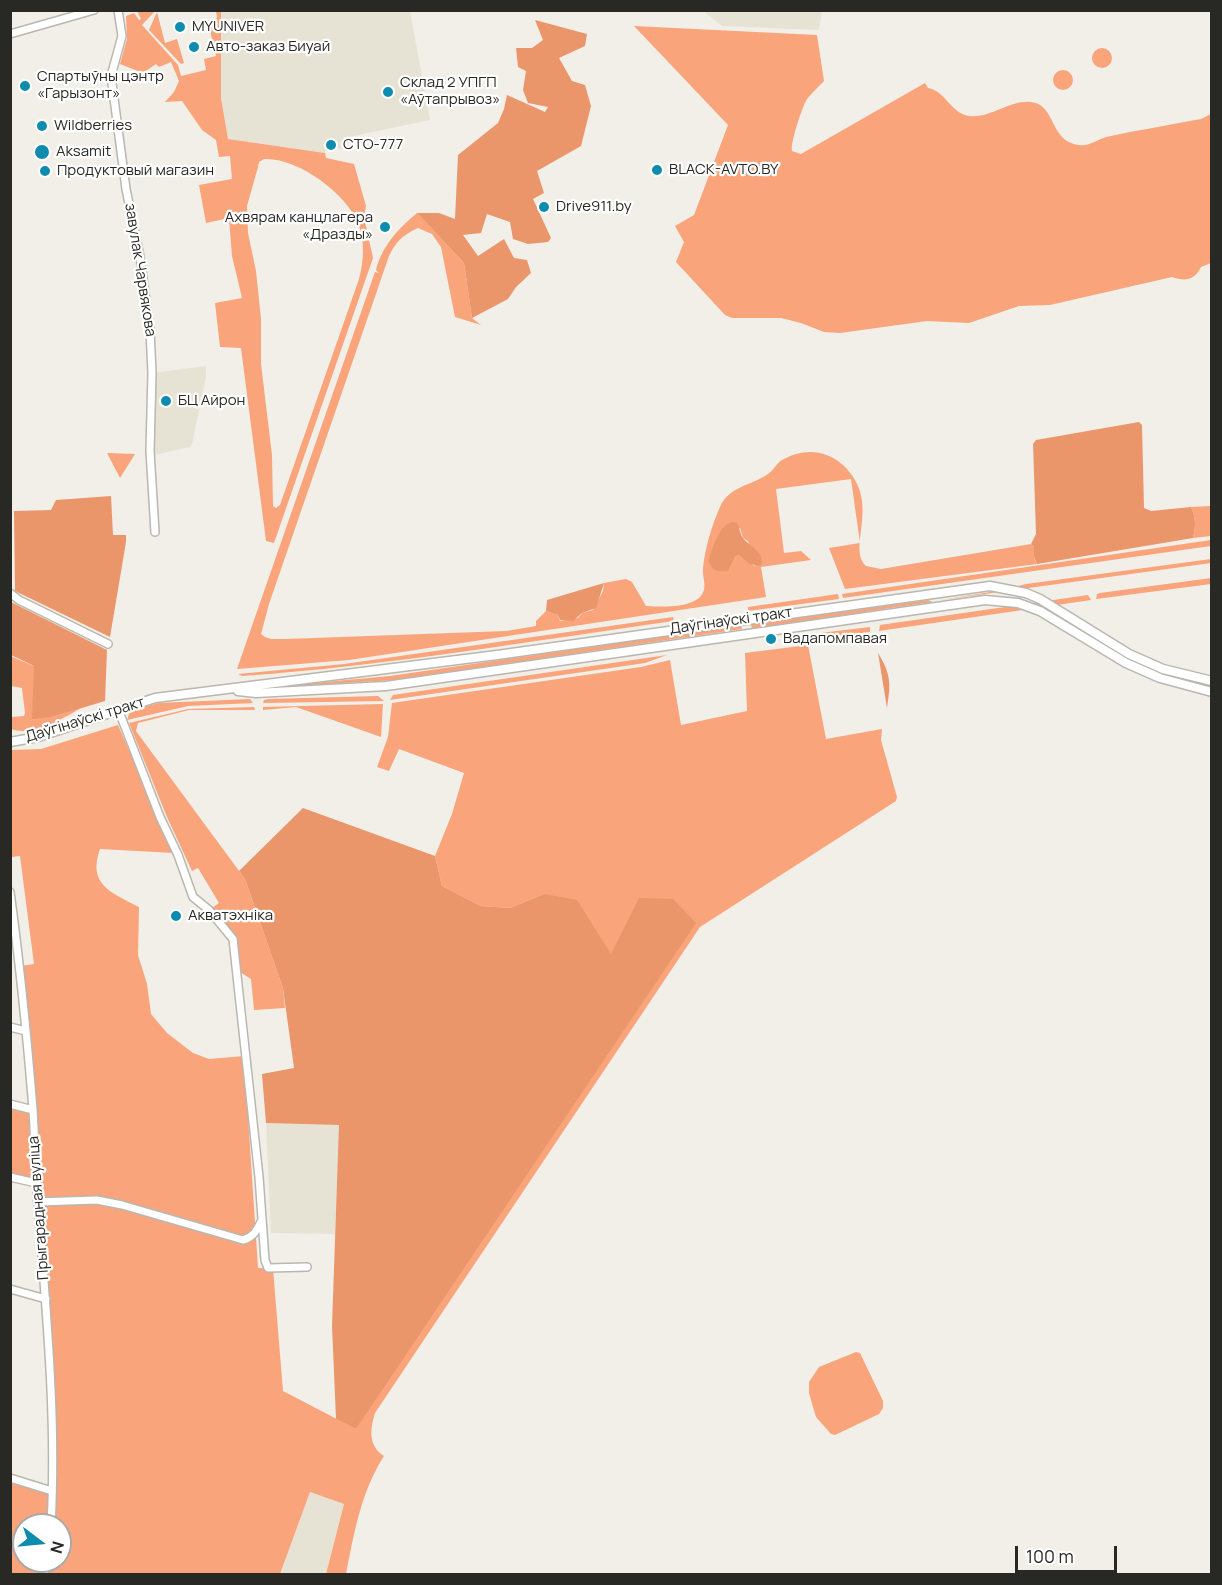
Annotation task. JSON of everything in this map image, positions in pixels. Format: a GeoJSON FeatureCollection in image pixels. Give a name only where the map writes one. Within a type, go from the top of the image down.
{"type":"FeatureCollection","features":[{"type":"Feature","properties":{"kind":"main road","name":"Даўгінаўскі тракт"},"geometry":{"type":"LineString","coordinates":[[10,741],[38,737],[154,698],[497,655],[990,586],[1026,593],[1040,599],[1129,654],[1163,669],[1212,681]]}},
{"type":"Feature","properties":{"kind":"main road"},"geometry":{"type":"LineString","coordinates":[[935,592],[938,606]]}},
{"type":"Feature","properties":{"kind":"main road","name":"Даўгінаўскі тракт"},"geometry":{"type":"LineString","coordinates":[[231,690],[256,693],[386,686],[985,600],[1018,603],[1040,611],[1126,663],[1160,678],[1212,692]]}},
{"type":"Feature","properties":{"kind":"street"},"geometry":{"type":"LineString","coordinates":[[10,34],[94,10]]}},
{"type":"Feature","properties":{"kind":"street","name":"завулак Чарвякова"},"geometry":{"type":"LineString","coordinates":[[118,10],[122,36],[111,76],[126,189],[140,257],[150,330],[153,373],[150,451],[155,532]]}},
{"type":"Feature","properties":{"kind":"street"},"geometry":{"type":"LineString","coordinates":[[10,593],[19,600],[108,644]]}},
{"type":"Feature","properties":{"kind":"street"},"geometry":{"type":"LineString","coordinates":[[118,709],[193,897],[209,910],[233,939],[265,1260],[268,1268],[307,1267]]}},
{"type":"Feature","properties":{"kind":"street","name":"Прыгарадная вуліца"},"geometry":{"type":"LineString","coordinates":[[10,892],[33,1110],[37,1202],[46,1299],[52,1418],[51,1513]]}},
{"type":"Feature","properties":{"kind":"street"},"geometry":{"type":"LineString","coordinates":[[10,1027],[26,1031]]}},
{"type":"Feature","properties":{"kind":"street"},"geometry":{"type":"LineString","coordinates":[[10,1104],[33,1110]]}},
{"type":"Feature","properties":{"kind":"street"},"geometry":{"type":"LineString","coordinates":[[10,1177],[36,1183]]}},
{"type":"Feature","properties":{"kind":"street"},"geometry":{"type":"LineString","coordinates":[[37,1202],[97,1200],[243,1240],[256,1232],[262,1220]]}},
{"type":"Feature","properties":{"kind":"street"},"geometry":{"type":"LineString","coordinates":[[10,1289],[46,1299]]}},
{"type":"Feature","properties":{"kind":"street"},"geometry":{"type":"LineString","coordinates":[[10,1478],[52,1491]]}},
{"type":"Feature","properties":{"kind":"shaded area"},"geometry":{"type":"Polygon","coordinates":[[[137,11],[155,11],[142,25],[178,65],[181,76],[206,70],[204,59],[216,56],[208,22],[217,18],[216,11],[221,11],[221,98],[228,139],[325,153],[326,158],[354,164],[366,206],[364,217],[373,258],[274,543],[266,541],[241,348],[220,347],[215,303],[242,298],[232,256],[229,218],[206,223],[199,185],[232,179],[230,156],[219,157],[216,140],[202,130],[182,101],[165,102],[174,92],[179,81],[171,62],[159,67],[156,64],[143,73],[120,64],[127,39],[126,16],[134,13],[139,20],[141,19],[137,11]],[[264,159],[259,162],[247,206],[248,233],[256,271],[261,319],[261,364],[272,455],[273,506],[276,508],[280,505],[359,279],[363,251],[358,223],[343,200],[332,189],[305,170],[277,160],[264,159]]]}},
{"type":"Feature","properties":{"kind":"shaded area"},"geometry":{"type":"Polygon","coordinates":[[[221,11],[410,11],[430,120],[349,137],[344,150],[329,146],[325,153],[228,139],[221,98],[221,11]]]}},
{"type":"Feature","properties":{"kind":"shaded area"},"geometry":{"type":"Polygon","coordinates":[[[703,11],[822,11],[819,30],[722,26],[703,11]]]}},
{"type":"Feature","properties":{"kind":"shaded area"},"geometry":{"type":"Polygon","coordinates":[[[157,12],[165,43],[177,39],[184,63],[181,64],[149,30],[157,12]]]}},
{"type":"Feature","properties":{"kind":"shaded area"},"geometry":{"type":"Polygon","coordinates":[[[535,20],[587,34],[585,46],[559,58],[572,81],[585,85],[591,106],[581,146],[537,171],[544,193],[533,199],[551,238],[548,242],[528,244],[513,239],[510,222],[487,214],[481,233],[463,235],[478,256],[504,239],[514,258],[527,260],[531,273],[516,287],[508,299],[472,318],[464,263],[417,213],[439,213],[455,219],[458,155],[498,123],[507,95],[545,112],[548,107],[528,103],[523,90],[526,71],[518,67],[516,48],[532,48],[543,40],[535,20]]]}},
{"type":"Feature","properties":{"kind":"shaded area"},"geometry":{"type":"Polygon","coordinates":[[[634,26],[817,35],[824,81],[807,99],[797,125],[792,151],[801,154],[925,83],[957,111],[969,116],[984,115],[1023,102],[1038,104],[1047,113],[1062,137],[1078,145],[1118,134],[1201,119],[1211,114],[1211,263],[1201,267],[1196,275],[1189,279],[1172,277],[1050,305],[1019,306],[969,323],[927,321],[840,333],[824,332],[781,318],[732,318],[725,315],[676,262],[684,242],[675,226],[694,215],[728,125],[634,26]]]}},
{"type":"Feature","properties":{"kind":"shaded area"},"geometry":{"type":"Polygon","coordinates":[[[1102,48],[1109,51],[1112,58],[1109,65],[1102,68],[1095,65],[1092,58],[1095,51],[1102,48]]]}},
{"type":"Feature","properties":{"kind":"shaded area"},"geometry":{"type":"Polygon","coordinates":[[[1063,70],[1070,73],[1073,80],[1070,87],[1063,90],[1056,87],[1053,80],[1056,73],[1063,70]]]}},
{"type":"Feature","properties":{"kind":"shaded area"},"geometry":{"type":"Polygon","coordinates":[[[417,213],[464,263],[472,318],[481,325],[455,317],[441,247],[432,234],[418,228],[400,239],[389,256],[269,604],[261,634],[265,637],[286,639],[506,631],[536,626],[536,621],[546,611],[558,615],[560,621],[578,618],[582,613],[593,610],[603,591],[604,583],[626,579],[632,582],[646,606],[688,604],[699,598],[704,591],[705,553],[714,521],[724,500],[735,490],[768,474],[782,460],[799,453],[815,452],[829,456],[843,465],[855,479],[863,508],[860,543],[851,479],[776,489],[784,553],[801,551],[811,560],[761,567],[766,597],[349,660],[237,669],[375,272],[379,273],[376,270],[382,253],[397,232],[417,213]],[[740,528],[720,532],[708,560],[731,563],[735,555],[739,555],[755,566],[748,541],[743,538],[740,528]]]}},
{"type":"Feature","properties":{"kind":"shaded area"},"geometry":{"type":"Polygon","coordinates":[[[206,366],[206,377],[192,444],[190,447],[150,456],[152,373],[206,366]]]}},
{"type":"Feature","properties":{"kind":"shaded area"},"geometry":{"type":"Polygon","coordinates":[[[1139,422],[1142,425],[1144,508],[1151,511],[1191,507],[1195,522],[1193,538],[1037,564],[1034,547],[1031,544],[1036,534],[1033,444],[1036,440],[1139,422]]]}},
{"type":"Feature","properties":{"kind":"shaded area"},"geometry":{"type":"Polygon","coordinates":[[[107,453],[135,454],[120,478],[107,453]]]}},
{"type":"Feature","properties":{"kind":"shaded area"},"geometry":{"type":"Polygon","coordinates":[[[111,496],[113,535],[126,535],[126,542],[110,637],[15,591],[14,511],[51,510],[56,500],[111,496]]]}},
{"type":"Feature","properties":{"kind":"shaded area"},"geometry":{"type":"Polygon","coordinates":[[[1211,506],[1211,536],[1193,538],[1195,522],[1191,507],[1211,506]]]}},
{"type":"Feature","properties":{"kind":"shaded area"},"geometry":{"type":"Polygon","coordinates":[[[732,522],[737,523],[743,538],[761,557],[761,566],[750,564],[739,555],[735,556],[728,571],[717,571],[711,566],[708,560],[717,538],[723,528],[732,522]]]}},
{"type":"Feature","properties":{"kind":"shaded area"},"geometry":{"type":"Polygon","coordinates":[[[1211,540],[1211,546],[843,598],[842,594],[1211,540]]]}},
{"type":"Feature","properties":{"kind":"shaded area"},"geometry":{"type":"Polygon","coordinates":[[[860,543],[861,557],[866,566],[881,569],[1031,544],[1034,547],[1034,558],[1037,564],[845,589],[829,548],[860,543]]]}},
{"type":"Feature","properties":{"kind":"shaded area"},"geometry":{"type":"Polygon","coordinates":[[[1211,559],[1211,563],[941,600],[1026,584],[1211,559]]]}},
{"type":"Feature","properties":{"kind":"shaded area"},"geometry":{"type":"Polygon","coordinates":[[[1211,578],[1211,584],[1096,599],[1097,594],[1100,593],[1211,578]]]}},
{"type":"Feature","properties":{"kind":"shaded area"},"geometry":{"type":"Polygon","coordinates":[[[604,583],[596,608],[582,613],[573,621],[560,620],[558,615],[546,611],[547,600],[604,583]]]}},
{"type":"Feature","properties":{"kind":"shaded area"},"geometry":{"type":"Polygon","coordinates":[[[838,594],[839,599],[748,611],[748,607],[838,594]]]}},
{"type":"Feature","properties":{"kind":"shaded area"},"geometry":{"type":"Polygon","coordinates":[[[1088,595],[1091,600],[879,631],[880,625],[1088,595]]]}},
{"type":"Feature","properties":{"kind":"shaded area"},"geometry":{"type":"Polygon","coordinates":[[[928,600],[933,602],[752,630],[751,624],[928,600]]]}},
{"type":"Feature","properties":{"kind":"shaded area"},"geometry":{"type":"Polygon","coordinates":[[[11,602],[107,650],[105,701],[52,717],[32,719],[34,666],[11,655],[11,602]]]}},
{"type":"Feature","properties":{"kind":"shaded area"},"geometry":{"type":"Polygon","coordinates":[[[673,617],[674,621],[458,652],[296,672],[242,676],[238,674],[344,664],[673,617]]]}},
{"type":"Feature","properties":{"kind":"shaded area"},"geometry":{"type":"Polygon","coordinates":[[[741,625],[742,629],[396,680],[258,688],[390,676],[741,625]]]}},
{"type":"Feature","properties":{"kind":"shaded area"},"geometry":{"type":"Polygon","coordinates":[[[870,627],[870,632],[812,639],[812,634],[870,627]]]}},
{"type":"Feature","properties":{"kind":"shaded area"},"geometry":{"type":"Polygon","coordinates":[[[808,645],[826,739],[882,729],[881,740],[897,797],[896,801],[700,927],[375,1413],[372,1425],[373,1442],[384,1456],[364,1498],[355,1528],[346,1574],[326,1574],[344,1504],[310,1492],[280,1574],[11,1574],[11,1478],[52,1491],[52,1418],[37,1183],[11,1177],[11,1104],[33,1110],[21,966],[34,964],[20,856],[12,857],[11,750],[41,749],[118,725],[174,853],[100,849],[97,871],[104,886],[111,892],[139,907],[138,955],[147,984],[151,1014],[167,1033],[193,1053],[209,1059],[244,1056],[258,1268],[273,1269],[283,1391],[356,1429],[673,899],[661,900],[611,954],[544,894],[510,908],[481,906],[442,886],[435,856],[452,814],[464,773],[399,749],[389,771],[377,767],[388,737],[392,703],[641,667],[670,660],[681,725],[747,711],[745,653],[808,645]]]}},
{"type":"Feature","properties":{"kind":"shaded area"},"geometry":{"type":"Polygon","coordinates":[[[878,653],[889,679],[887,708],[878,653]]]}},
{"type":"Feature","properties":{"kind":"shaded area"},"geometry":{"type":"Polygon","coordinates":[[[667,655],[645,663],[390,700],[393,695],[667,655]]]}},
{"type":"Feature","properties":{"kind":"shaded area"},"geometry":{"type":"Polygon","coordinates":[[[10,656],[34,666],[52,717],[81,708],[38,729],[20,731],[11,729],[11,717],[24,716],[25,713],[22,688],[11,686],[10,656]]]}},
{"type":"Feature","properties":{"kind":"shaded area"},"geometry":{"type":"Polygon","coordinates":[[[378,696],[384,701],[263,703],[268,699],[378,696]]]}},
{"type":"Feature","properties":{"kind":"shaded area"},"geometry":{"type":"Polygon","coordinates":[[[250,699],[253,703],[188,706],[127,720],[130,711],[158,703],[250,699]]]}},
{"type":"Feature","properties":{"kind":"shaded area"},"geometry":{"type":"Polygon","coordinates":[[[383,704],[381,737],[296,707],[263,710],[263,707],[383,704]]]}},
{"type":"Feature","properties":{"kind":"shaded area"},"geometry":{"type":"Polygon","coordinates":[[[254,707],[255,710],[189,710],[138,723],[136,731],[245,879],[283,988],[285,1008],[254,1010],[251,979],[235,969],[233,939],[209,910],[219,903],[198,868],[192,871],[167,817],[129,723],[188,709],[254,707]]]}},
{"type":"Feature","properties":{"kind":"shaded area"},"geometry":{"type":"Polygon","coordinates":[[[303,808],[435,856],[442,886],[481,906],[510,908],[544,894],[577,900],[611,954],[639,898],[673,899],[696,923],[356,1429],[336,1419],[332,1326],[339,1125],[266,1123],[262,1074],[294,1068],[283,988],[245,879],[239,871],[303,808]]]}},
{"type":"Feature","properties":{"kind":"shaded area"},"geometry":{"type":"Polygon","coordinates":[[[266,1123],[340,1125],[335,1234],[271,1233],[266,1123]]]}},
{"type":"Feature","properties":{"kind":"shaded area"},"geometry":{"type":"Polygon","coordinates":[[[856,1352],[860,1353],[883,1401],[883,1408],[879,1414],[835,1435],[831,1434],[816,1417],[809,1393],[809,1382],[819,1367],[856,1352]]]}},
{"type":"Feature","properties":{"kind":"shaded area"},"geometry":{"type":"Polygon","coordinates":[[[310,1492],[344,1504],[326,1574],[280,1574],[310,1492]]]}},
{"type":"Feature","properties":{"kind":"place","name":"MYUNIVER"},"geometry":{"type":"Point","coordinates":[180,27]}},
{"type":"Feature","properties":{"kind":"place","name":"Авто-заказ Биуай"},"geometry":{"type":"Point","coordinates":[194,47]}},
{"type":"Feature","properties":{"kind":"place","name":"Спартыўны цэнтр «Гарызонт»"},"geometry":{"type":"Point","coordinates":[25,86]}},
{"type":"Feature","properties":{"kind":"place","name":"Склад 2 УПГП «Аўтапрывоз»"},"geometry":{"type":"Point","coordinates":[388,92]}},
{"type":"Feature","properties":{"kind":"place","name":"Wildberries"},"geometry":{"type":"Point","coordinates":[42,126]}},
{"type":"Feature","properties":{"kind":"place","name":"СТО-777"},"geometry":{"type":"Point","coordinates":[331,145]}},
{"type":"Feature","properties":{"kind":"place","name":"Aksamit"},"geometry":{"type":"Point","coordinates":[42,152]}},
{"type":"Feature","properties":{"kind":"place","name":"BLACK-AVTO.BY"},"geometry":{"type":"Point","coordinates":[657,170]}},
{"type":"Feature","properties":{"kind":"place","name":"Продуктовый магазин"},"geometry":{"type":"Point","coordinates":[45,171]}},
{"type":"Feature","properties":{"kind":"place","name":"Drive911.by"},"geometry":{"type":"Point","coordinates":[544,207]}},
{"type":"Feature","properties":{"kind":"place","name":"Ахвярам канцлагера «Дразды»"},"geometry":{"type":"Point","coordinates":[385,227]}},
{"type":"Feature","properties":{"kind":"place","name":"БЦ Айрон"},"geometry":{"type":"Point","coordinates":[166,401]}},
{"type":"Feature","properties":{"kind":"place","name":"Вадапомпавая"},"geometry":{"type":"Point","coordinates":[771,639]}},
{"type":"Feature","properties":{"kind":"place","name":"Акватэхніка"},"geometry":{"type":"Point","coordinates":[176,916]}}]}
